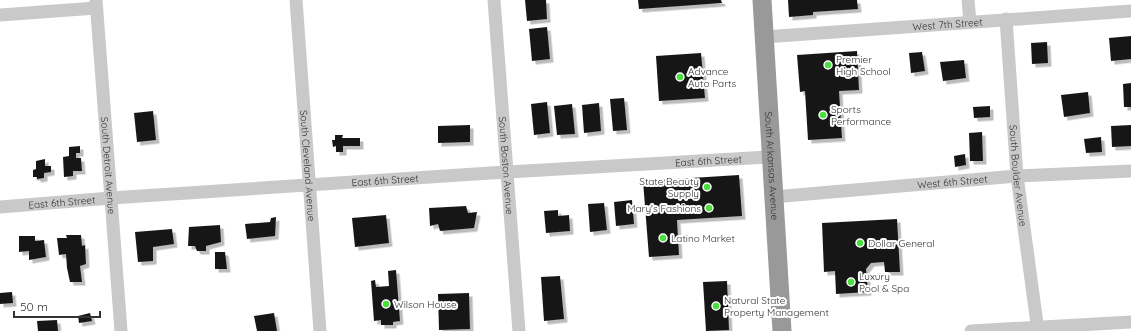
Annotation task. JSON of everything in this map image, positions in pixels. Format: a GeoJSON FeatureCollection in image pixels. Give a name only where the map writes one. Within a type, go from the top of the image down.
{"type":"FeatureCollection","features":[{"type":"Feature","properties":{"kind":"highway","name":"South Arkansas Avenue"},"geometry":{"type":"LineString","coordinates":[[762,0],[770,157],[782,331]]}},
{"type":"Feature","properties":{"kind":"street","name":"South Cleveland Avenue"},"geometry":{"type":"LineString","coordinates":[[296,0],[320,331]]}},
{"type":"Feature","properties":{"kind":"street","name":"South Boston Avenue"},"geometry":{"type":"LineString","coordinates":[[494,0],[519,331]]}},
{"type":"Feature","properties":{"kind":"street"},"geometry":{"type":"LineString","coordinates":[[968,0],[970,22]]}},
{"type":"Feature","properties":{"kind":"street"},"geometry":{"type":"LineString","coordinates":[[0,15],[96,4]]}},
{"type":"Feature","properties":{"kind":"street","name":"South Detroit Avenue"},"geometry":{"type":"LineString","coordinates":[[96,4],[120,331]]}},
{"type":"Feature","properties":{"kind":"street","name":"West 7th Street"},"geometry":{"type":"LineString","coordinates":[[764,37],[1131,11]]}},
{"type":"Feature","properties":{"kind":"street","name":"South Boulder Avenue"},"geometry":{"type":"LineString","coordinates":[[1006,19],[1017,176],[1038,329]]}},
{"type":"Feature","properties":{"kind":"street","name":"East 6th Street"},"geometry":{"type":"LineString","coordinates":[[0,207],[111,198],[506,172],[770,157]]}},
{"type":"Feature","properties":{"kind":"street","name":"West 6th Street"},"geometry":{"type":"LineString","coordinates":[[773,197],[1017,176],[1131,171]]}},
{"type":"Feature","properties":{"kind":"street"},"geometry":{"type":"LineString","coordinates":[[971,331],[1038,329],[1131,322]]}},
{"type":"Feature","properties":{"kind":"building"},"geometry":{"type":"Polygon","coordinates":[[[525,0],[546,0],[547,19],[527,21],[525,0]]]}},
{"type":"Feature","properties":{"kind":"building"},"geometry":{"type":"Polygon","coordinates":[[[638,0],[721,0],[722,3],[639,9],[638,0]]]}},
{"type":"Feature","properties":{"kind":"building"},"geometry":{"type":"Polygon","coordinates":[[[788,0],[857,0],[858,9],[813,12],[813,15],[789,17],[788,0]]]}},
{"type":"Feature","properties":{"kind":"building"},"geometry":{"type":"Polygon","coordinates":[[[547,27],[550,59],[532,61],[529,29],[547,27]]]}},
{"type":"Feature","properties":{"kind":"building"},"geometry":{"type":"Polygon","coordinates":[[[1131,36],[1131,59],[1111,61],[1109,38],[1131,36]]]}},
{"type":"Feature","properties":{"kind":"building"},"geometry":{"type":"Polygon","coordinates":[[[1047,42],[1048,63],[1032,64],[1031,43],[1047,42]]]}},
{"type":"Feature","properties":{"kind":"building","name":"Sports Performance"},"geometry":{"type":"Polygon","coordinates":[[[857,51],[859,90],[839,91],[842,138],[808,140],[805,91],[800,92],[797,55],[857,51]]]}},
{"type":"Feature","properties":{"kind":"building"},"geometry":{"type":"Polygon","coordinates":[[[922,52],[925,71],[911,73],[909,53],[922,52]]]}},
{"type":"Feature","properties":{"kind":"building","name":"Advance Auto Parts"},"geometry":{"type":"Polygon","coordinates":[[[701,53],[705,98],[659,101],[656,56],[701,53]]]}},
{"type":"Feature","properties":{"kind":"building"},"geometry":{"type":"Polygon","coordinates":[[[964,60],[966,78],[943,81],[940,62],[964,60]]]}},
{"type":"Feature","properties":{"kind":"building"},"geometry":{"type":"Polygon","coordinates":[[[1131,83],[1131,107],[1124,107],[1123,84],[1131,83]]]}},
{"type":"Feature","properties":{"kind":"building"},"geometry":{"type":"Polygon","coordinates":[[[1088,92],[1090,113],[1064,117],[1061,95],[1088,92]]]}},
{"type":"Feature","properties":{"kind":"building"},"geometry":{"type":"Polygon","coordinates":[[[624,98],[627,130],[613,131],[610,99],[624,98]]]}},
{"type":"Feature","properties":{"kind":"building"},"geometry":{"type":"Polygon","coordinates":[[[547,102],[550,133],[534,135],[531,104],[547,102]]]}},
{"type":"Feature","properties":{"kind":"building"},"geometry":{"type":"Polygon","coordinates":[[[599,103],[601,131],[584,133],[582,105],[599,103]]]}},
{"type":"Feature","properties":{"kind":"building"},"geometry":{"type":"Polygon","coordinates":[[[572,104],[575,134],[557,135],[554,106],[572,104]]]}},
{"type":"Feature","properties":{"kind":"building"},"geometry":{"type":"Polygon","coordinates":[[[990,106],[990,117],[974,118],[973,107],[990,106]]]}},
{"type":"Feature","properties":{"kind":"building"},"geometry":{"type":"Polygon","coordinates":[[[153,111],[156,140],[137,142],[134,113],[153,111]]]}},
{"type":"Feature","properties":{"kind":"building"},"geometry":{"type":"Polygon","coordinates":[[[470,125],[470,142],[438,143],[438,126],[470,125]]]}},
{"type":"Feature","properties":{"kind":"building"},"geometry":{"type":"Polygon","coordinates":[[[1131,125],[1131,146],[1112,147],[1111,126],[1131,125]]]}},
{"type":"Feature","properties":{"kind":"building"},"geometry":{"type":"Polygon","coordinates":[[[982,132],[983,161],[970,161],[969,133],[982,132]]]}},
{"type":"Feature","properties":{"kind":"building"},"geometry":{"type":"Polygon","coordinates":[[[335,135],[343,135],[342,138],[360,138],[360,146],[343,146],[343,152],[336,152],[336,146],[333,147],[332,140],[335,140],[335,135]]]}},
{"type":"Feature","properties":{"kind":"building"},"geometry":{"type":"Polygon","coordinates":[[[1101,137],[1102,152],[1086,153],[1084,139],[1101,137]]]}},
{"type":"Feature","properties":{"kind":"building"},"geometry":{"type":"Polygon","coordinates":[[[80,146],[80,153],[76,153],[76,158],[81,158],[82,171],[73,171],[73,176],[64,177],[63,157],[69,156],[69,147],[80,146]]]}},
{"type":"Feature","properties":{"kind":"building"},"geometry":{"type":"Polygon","coordinates":[[[965,154],[966,165],[955,167],[954,156],[965,154]]]}},
{"type":"Feature","properties":{"kind":"building"},"geometry":{"type":"Polygon","coordinates":[[[45,159],[45,166],[51,166],[51,172],[44,173],[44,178],[37,179],[37,177],[33,177],[33,170],[36,169],[36,161],[45,159]]]}},
{"type":"Feature","properties":{"kind":"building"},"geometry":{"type":"Polygon","coordinates":[[[739,175],[742,216],[677,220],[679,255],[649,257],[643,181],[739,175]]]}},
{"type":"Feature","properties":{"kind":"building"},"geometry":{"type":"Polygon","coordinates":[[[632,200],[634,224],[616,226],[614,202],[632,200]]]}},
{"type":"Feature","properties":{"kind":"building"},"geometry":{"type":"Polygon","coordinates":[[[604,203],[607,230],[590,232],[588,204],[604,203]]]}},
{"type":"Feature","properties":{"kind":"building"},"geometry":{"type":"Polygon","coordinates":[[[466,206],[468,213],[477,212],[474,228],[440,231],[438,224],[430,226],[429,208],[466,206]]]}},
{"type":"Feature","properties":{"kind":"building"},"geometry":{"type":"Polygon","coordinates":[[[558,210],[558,216],[569,215],[570,231],[546,233],[544,211],[558,210]]]}},
{"type":"Feature","properties":{"kind":"building"},"geometry":{"type":"Polygon","coordinates":[[[386,215],[389,243],[355,247],[352,218],[386,215]]]}},
{"type":"Feature","properties":{"kind":"building"},"geometry":{"type":"Polygon","coordinates":[[[276,217],[275,236],[247,239],[245,224],[270,222],[271,218],[276,217]]]}},
{"type":"Feature","properties":{"kind":"building","name":"Dollar General"},"geometry":{"type":"Polygon","coordinates":[[[897,219],[900,272],[885,272],[884,262],[871,263],[866,269],[868,292],[836,294],[835,271],[824,272],[822,223],[897,219]]]}},
{"type":"Feature","properties":{"kind":"building"},"geometry":{"type":"Polygon","coordinates":[[[220,225],[221,242],[206,246],[206,251],[197,251],[195,246],[188,246],[189,227],[220,225]]]}},
{"type":"Feature","properties":{"kind":"building"},"geometry":{"type":"Polygon","coordinates":[[[172,229],[174,244],[153,247],[153,261],[138,262],[135,232],[172,229]]]}},
{"type":"Feature","properties":{"kind":"building"},"geometry":{"type":"Polygon","coordinates":[[[66,235],[81,235],[82,246],[85,245],[86,264],[80,266],[82,282],[70,282],[66,254],[59,255],[57,238],[67,238],[66,235]]]}},
{"type":"Feature","properties":{"kind":"building"},"geometry":{"type":"Polygon","coordinates":[[[19,236],[35,236],[35,241],[44,240],[46,257],[29,260],[29,251],[19,252],[19,236]]]}},
{"type":"Feature","properties":{"kind":"building"},"geometry":{"type":"Polygon","coordinates":[[[215,252],[225,252],[227,269],[215,269],[215,252]]]}},
{"type":"Feature","properties":{"kind":"building","name":"Wilson House"},"geometry":{"type":"Polygon","coordinates":[[[396,270],[400,321],[393,322],[393,325],[381,325],[381,320],[374,321],[371,281],[375,280],[376,287],[389,286],[388,271],[396,270]]]}},
{"type":"Feature","properties":{"kind":"building"},"geometry":{"type":"Polygon","coordinates":[[[560,276],[564,319],[544,321],[541,277],[560,276]]]}},
{"type":"Feature","properties":{"kind":"building","name":"Natural State Property Management"},"geometry":{"type":"Polygon","coordinates":[[[727,281],[729,330],[706,331],[703,282],[727,281]]]}},
{"type":"Feature","properties":{"kind":"building"},"geometry":{"type":"Polygon","coordinates":[[[12,292],[13,303],[0,304],[0,293],[12,292]]]}},
{"type":"Feature","properties":{"kind":"building"},"geometry":{"type":"Polygon","coordinates":[[[469,293],[470,329],[439,330],[438,294],[469,293]]]}},
{"type":"Feature","properties":{"kind":"building"},"geometry":{"type":"Polygon","coordinates":[[[90,313],[92,321],[79,323],[78,316],[90,313]]]}},
{"type":"Feature","properties":{"kind":"building"},"geometry":{"type":"Polygon","coordinates":[[[274,313],[277,331],[257,331],[254,316],[274,313]]]}},
{"type":"Feature","properties":{"kind":"building"},"geometry":{"type":"Polygon","coordinates":[[[57,320],[58,331],[38,331],[37,321],[57,320]]]}},
{"type":"Feature","properties":{"kind":"place","name":"Premier High School"},"geometry":{"type":"Point","coordinates":[828,65]}},
{"type":"Feature","properties":{"kind":"place","name":"Advance Auto Parts"},"geometry":{"type":"Point","coordinates":[680,77]}},
{"type":"Feature","properties":{"kind":"place","name":"Sports Performance"},"geometry":{"type":"Point","coordinates":[823,115]}},
{"type":"Feature","properties":{"kind":"place","name":"State Beauty Supply"},"geometry":{"type":"Point","coordinates":[707,187]}},
{"type":"Feature","properties":{"kind":"place","name":"Mary's Fashions"},"geometry":{"type":"Point","coordinates":[709,208]}},
{"type":"Feature","properties":{"kind":"place","name":"Latino Market"},"geometry":{"type":"Point","coordinates":[663,238]}},
{"type":"Feature","properties":{"kind":"place","name":"Dollar General"},"geometry":{"type":"Point","coordinates":[860,243]}},
{"type":"Feature","properties":{"kind":"place","name":"Luxury Pool & Spa"},"geometry":{"type":"Point","coordinates":[851,282]}},
{"type":"Feature","properties":{"kind":"place","name":"Wilson House"},"geometry":{"type":"Point","coordinates":[386,304]}},
{"type":"Feature","properties":{"kind":"place","name":"Natural State Property Management"},"geometry":{"type":"Point","coordinates":[716,306]}}]}
